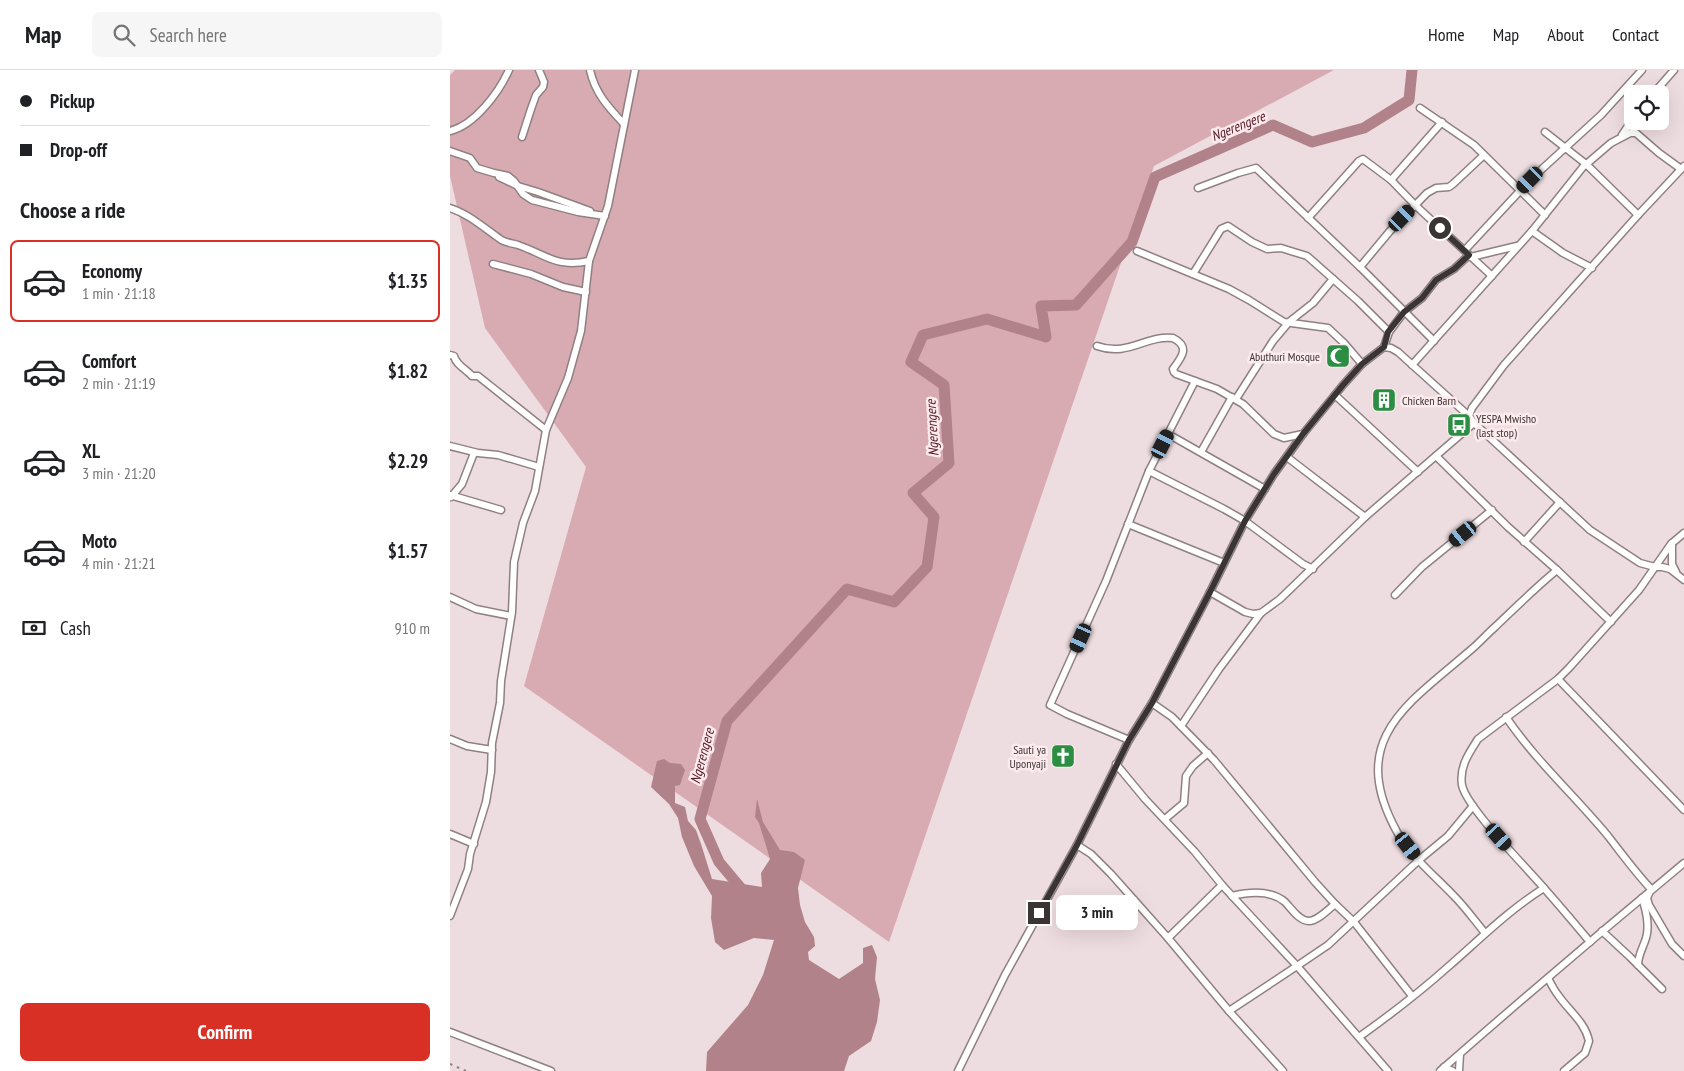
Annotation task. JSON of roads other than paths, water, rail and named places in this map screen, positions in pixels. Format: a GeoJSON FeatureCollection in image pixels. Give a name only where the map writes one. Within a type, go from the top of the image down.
{"type":"FeatureCollection","features":[{"type":"Feature","properties":{"kind":"street"},"geometry":{"type":"LineString","coordinates":[[450,131],[463,126],[471,120],[501,86],[509,70]]}},
{"type":"Feature","properties":{"kind":"street"},"geometry":{"type":"LineString","coordinates":[[522,137],[536,95],[543,87],[544,82],[539,70]]}},
{"type":"Feature","properties":{"kind":"street"},"geometry":{"type":"LineString","coordinates":[[590,70],[592,79],[605,104],[624,124]]}},
{"type":"Feature","properties":{"kind":"street"},"geometry":{"type":"LineString","coordinates":[[450,916],[468,869],[486,802],[491,772],[492,743],[500,703],[500,681],[511,616],[514,562],[523,523],[535,491],[546,430],[568,378],[577,348],[581,331],[589,261],[598,232],[606,216],[636,70]]}},
{"type":"Feature","properties":{"kind":"street"},"geometry":{"type":"LineString","coordinates":[[958,1071],[1005,975],[1077,845],[1116,764],[1152,703],[1245,521],[1287,456],[1334,395],[1362,364],[1384,347],[1388,332],[1404,312],[1422,298],[1436,280],[1454,269],[1519,191],[1601,115],[1642,70]]}},
{"type":"Feature","properties":{"kind":"street"},"geometry":{"type":"LineString","coordinates":[[1661,85],[1674,70]]}},
{"type":"Feature","properties":{"kind":"street"},"geometry":{"type":"LineString","coordinates":[[1420,108],[1474,145],[1544,216]]}},
{"type":"Feature","properties":{"kind":"street"},"geometry":{"type":"LineString","coordinates":[[1391,180],[1442,122]]}},
{"type":"Feature","properties":{"kind":"street"},"geometry":{"type":"LineString","coordinates":[[1620,137],[1625,130]]}},
{"type":"Feature","properties":{"kind":"street"},"geometry":{"type":"LineString","coordinates":[[1545,132],[1586,164],[1638,215]]}},
{"type":"Feature","properties":{"kind":"street"},"geometry":{"type":"LineString","coordinates":[[1412,365],[1532,231],[1586,164],[1608,145],[1630,132],[1636,133],[1658,153],[1683,167],[1504,365],[1472,408],[1469,416]]}},
{"type":"Feature","properties":{"kind":"street"},"geometry":{"type":"LineString","coordinates":[[450,151],[470,158],[477,168],[494,174],[508,176],[528,198],[543,204],[606,216]]}},
{"type":"Feature","properties":{"kind":"street"},"geometry":{"type":"LineString","coordinates":[[1360,267],[1415,204],[1431,190],[1453,184],[1484,155]]}},
{"type":"Feature","properties":{"kind":"street"},"geometry":{"type":"LineString","coordinates":[[1308,218],[1361,159],[1366,159],[1391,180],[1492,276]]}},
{"type":"Feature","properties":{"kind":"street"},"geometry":{"type":"LineString","coordinates":[[1198,188],[1256,168],[1434,341]]}},
{"type":"Feature","properties":{"kind":"street"},"geometry":{"type":"LineString","coordinates":[[499,177],[518,186]]}},
{"type":"Feature","properties":{"kind":"street"},"geometry":{"type":"LineString","coordinates":[[450,208],[483,226],[505,242],[518,245],[564,264],[578,264],[589,261]]}},
{"type":"Feature","properties":{"kind":"street"},"geometry":{"type":"LineString","coordinates":[[1194,274],[1222,229],[1228,226],[1252,242],[1267,249],[1281,248],[1307,256],[1358,301],[1388,332]]}},
{"type":"Feature","properties":{"kind":"street"},"geometry":{"type":"LineString","coordinates":[[1532,231],[1563,254],[1592,268]]}},
{"type":"Feature","properties":{"kind":"street"},"geometry":{"type":"LineString","coordinates":[[1468,254],[1518,245]]}},
{"type":"Feature","properties":{"kind":"street"},"geometry":{"type":"LineString","coordinates":[[1137,251],[1229,289],[1284,322],[1328,328],[1362,364]]}},
{"type":"Feature","properties":{"kind":"street"},"geometry":{"type":"LineString","coordinates":[[493,264],[531,274],[562,287],[586,292]]}},
{"type":"Feature","properties":{"kind":"street"},"geometry":{"type":"LineString","coordinates":[[1200,452],[1272,341],[1289,322],[1313,303],[1333,279]]}},
{"type":"Feature","properties":{"kind":"street"},"geometry":{"type":"LineString","coordinates":[[1098,346],[1115,350],[1155,340],[1173,338],[1180,343],[1183,350],[1183,357],[1173,369],[1174,372],[1217,388],[1234,398],[1243,404],[1274,434],[1284,438],[1303,434]]}},
{"type":"Feature","properties":{"kind":"street"},"geometry":{"type":"LineString","coordinates":[[1384,347],[1394,349],[1469,416],[1474,423],[1590,530],[1640,562],[1655,567],[1665,567],[1676,572]]}},
{"type":"Feature","properties":{"kind":"street"},"geometry":{"type":"LineString","coordinates":[[450,355],[454,356],[456,363],[467,370],[472,376],[478,376],[546,430]]}},
{"type":"Feature","properties":{"kind":"street"},"geometry":{"type":"LineString","coordinates":[[1129,740],[1050,705],[1106,581],[1149,471],[1195,381]]}},
{"type":"Feature","properties":{"kind":"street"},"geometry":{"type":"LineString","coordinates":[[1334,395],[1418,472]]}},
{"type":"Feature","properties":{"kind":"street"},"geometry":{"type":"LineString","coordinates":[[1181,726],[1219,669],[1261,613],[1280,599],[1313,569],[1365,517],[1474,423]]}},
{"type":"Feature","properties":{"kind":"street"},"geometry":{"type":"LineString","coordinates":[[1168,434],[1265,489]]}},
{"type":"Feature","properties":{"kind":"street"},"geometry":{"type":"LineString","coordinates":[[450,446],[474,453],[498,455],[539,467]]}},
{"type":"Feature","properties":{"kind":"street"},"geometry":{"type":"LineString","coordinates":[[474,453],[462,484],[450,496],[501,510]]}},
{"type":"Feature","properties":{"kind":"street"},"geometry":{"type":"LineString","coordinates":[[1287,456],[1365,517]]}},
{"type":"Feature","properties":{"kind":"street"},"geometry":{"type":"LineString","coordinates":[[1436,456],[1524,542],[1611,622]]}},
{"type":"Feature","properties":{"kind":"street"},"geometry":{"type":"LineString","coordinates":[[1149,471],[1245,521],[1303,564],[1313,569]]}},
{"type":"Feature","properties":{"kind":"street"},"geometry":{"type":"LineString","coordinates":[[1524,542],[1560,502]]}},
{"type":"Feature","properties":{"kind":"street"},"geometry":{"type":"LineString","coordinates":[[1395,595],[1422,567],[1492,510]]}},
{"type":"Feature","properties":{"kind":"street"},"geometry":{"type":"LineString","coordinates":[[1128,524],[1224,563]]}},
{"type":"Feature","properties":{"kind":"street"},"geometry":{"type":"LineString","coordinates":[[1590,942],[1474,806],[1462,785],[1462,768],[1478,739],[1558,679],[1588,649],[1639,590],[1673,542],[1684,532]]}},
{"type":"Feature","properties":{"kind":"street"},"geometry":{"type":"LineString","coordinates":[[1673,542],[1672,564],[1676,572],[1684,580]]}},
{"type":"Feature","properties":{"kind":"street"},"geometry":{"type":"LineString","coordinates":[[1486,933],[1455,897],[1419,860],[1397,832],[1383,804],[1377,779],[1378,762],[1385,735],[1393,721],[1417,694],[1475,647],[1556,570]]}},
{"type":"Feature","properties":{"kind":"street"},"geometry":{"type":"LineString","coordinates":[[1210,592],[1245,612],[1261,613]]}},
{"type":"Feature","properties":{"kind":"street"},"geometry":{"type":"LineString","coordinates":[[450,597],[476,608],[504,616],[511,616]]}},
{"type":"Feature","properties":{"kind":"street"},"geometry":{"type":"LineString","coordinates":[[1558,679],[1684,810]]}},
{"type":"Feature","properties":{"kind":"street"},"geometry":{"type":"LineString","coordinates":[[1152,703],[1172,717],[1208,753],[1335,904],[1354,922],[1412,996]]}},
{"type":"Feature","properties":{"kind":"street"},"geometry":{"type":"LineString","coordinates":[[1506,717],[1519,735],[1608,836],[1651,889]]}},
{"type":"Feature","properties":{"kind":"street"},"geometry":{"type":"LineString","coordinates":[[450,739],[467,746],[492,750]]}},
{"type":"Feature","properties":{"kind":"street"},"geometry":{"type":"LineString","coordinates":[[1165,819],[1184,803],[1186,776],[1193,766],[1208,753]]}},
{"type":"Feature","properties":{"kind":"street"},"geometry":{"type":"LineString","coordinates":[[1116,764],[1222,885],[1298,966],[1388,1071]]}},
{"type":"Feature","properties":{"kind":"street"},"geometry":{"type":"LineString","coordinates":[[1228,1011],[1328,945],[1419,860],[1448,836],[1474,806]]}},
{"type":"Feature","properties":{"kind":"street"},"geometry":{"type":"LineString","coordinates":[[450,834],[474,844]]}},
{"type":"Feature","properties":{"kind":"street"},"geometry":{"type":"LineString","coordinates":[[1077,845],[1102,864],[1168,938],[1228,1011],[1283,1071]]}},
{"type":"Feature","properties":{"kind":"street"},"geometry":{"type":"LineString","coordinates":[[1442,1069],[1651,889],[1684,863]]}},
{"type":"Feature","properties":{"kind":"street"},"geometry":{"type":"LineString","coordinates":[[1168,938],[1222,885]]}},
{"type":"Feature","properties":{"kind":"street"},"geometry":{"type":"LineString","coordinates":[[1358,1037],[1381,1022],[1448,968],[1522,901],[1544,888]]}},
{"type":"Feature","properties":{"kind":"street"},"geometry":{"type":"LineString","coordinates":[[1651,889],[1647,898],[1649,905],[1672,944],[1684,956]]}},
{"type":"Feature","properties":{"kind":"street"},"geometry":{"type":"LineString","coordinates":[[1232,896],[1260,893],[1273,895],[1306,921],[1318,918],[1335,904]]}},
{"type":"Feature","properties":{"kind":"street"},"geometry":{"type":"LineString","coordinates":[[1638,965],[1638,958],[1646,940],[1648,928],[1642,898]]}},
{"type":"Feature","properties":{"kind":"street"},"geometry":{"type":"LineString","coordinates":[[1602,931],[1662,989]]}},
{"type":"Feature","properties":{"kind":"street"},"geometry":{"type":"LineString","coordinates":[[1548,978],[1558,996],[1585,1029],[1589,1041],[1589,1046],[1585,1053],[1564,1071]]}},
{"type":"Feature","properties":{"kind":"street"},"geometry":{"type":"LineString","coordinates":[[450,1032],[551,1071]]}},
{"type":"Feature","properties":{"kind":"street"},"geometry":{"type":"LineString","coordinates":[[1459,1071],[1460,1054]]}},
{"type":"Feature","properties":{"kind":"street"},"geometry":{"type":"LineString","coordinates":[[1442,1069],[1453,1071]]}},
{"type":"Feature","properties":{"kind":"waterway","name":"Ngerengere"},"geometry":{"type":"LineString","coordinates":[[745,893],[719,862],[700,819],[727,721],[847,589],[894,602],[927,567],[934,517],[913,493],[949,463],[944,385],[911,362],[923,335],[987,319],[1046,337],[1041,306],[1076,305],[1132,242],[1155,177],[1273,125],[1312,142],[1364,128],[1409,100],[1412,70]]}},
{"type":"Feature","properties":{"kind":"railway"},"geometry":{"type":"LineString","coordinates":[[450,1064],[466,1071]]}},
{"type":"Feature","properties":{"kind":"place","name":"Abuthuri Mosque"},"geometry":{"type":"Point","coordinates":[1338,356]}},
{"type":"Feature","properties":{"kind":"place","name":"Chicken Barn"},"geometry":{"type":"Point","coordinates":[1384,400]}},
{"type":"Feature","properties":{"kind":"place","name":"YESPA Mwisho (last stop)"},"geometry":{"type":"Point","coordinates":[1459,425]}},
{"type":"Feature","properties":{"kind":"place","name":"Sauti ya Uponyaji"},"geometry":{"type":"Point","coordinates":[1063,756]}}]}
